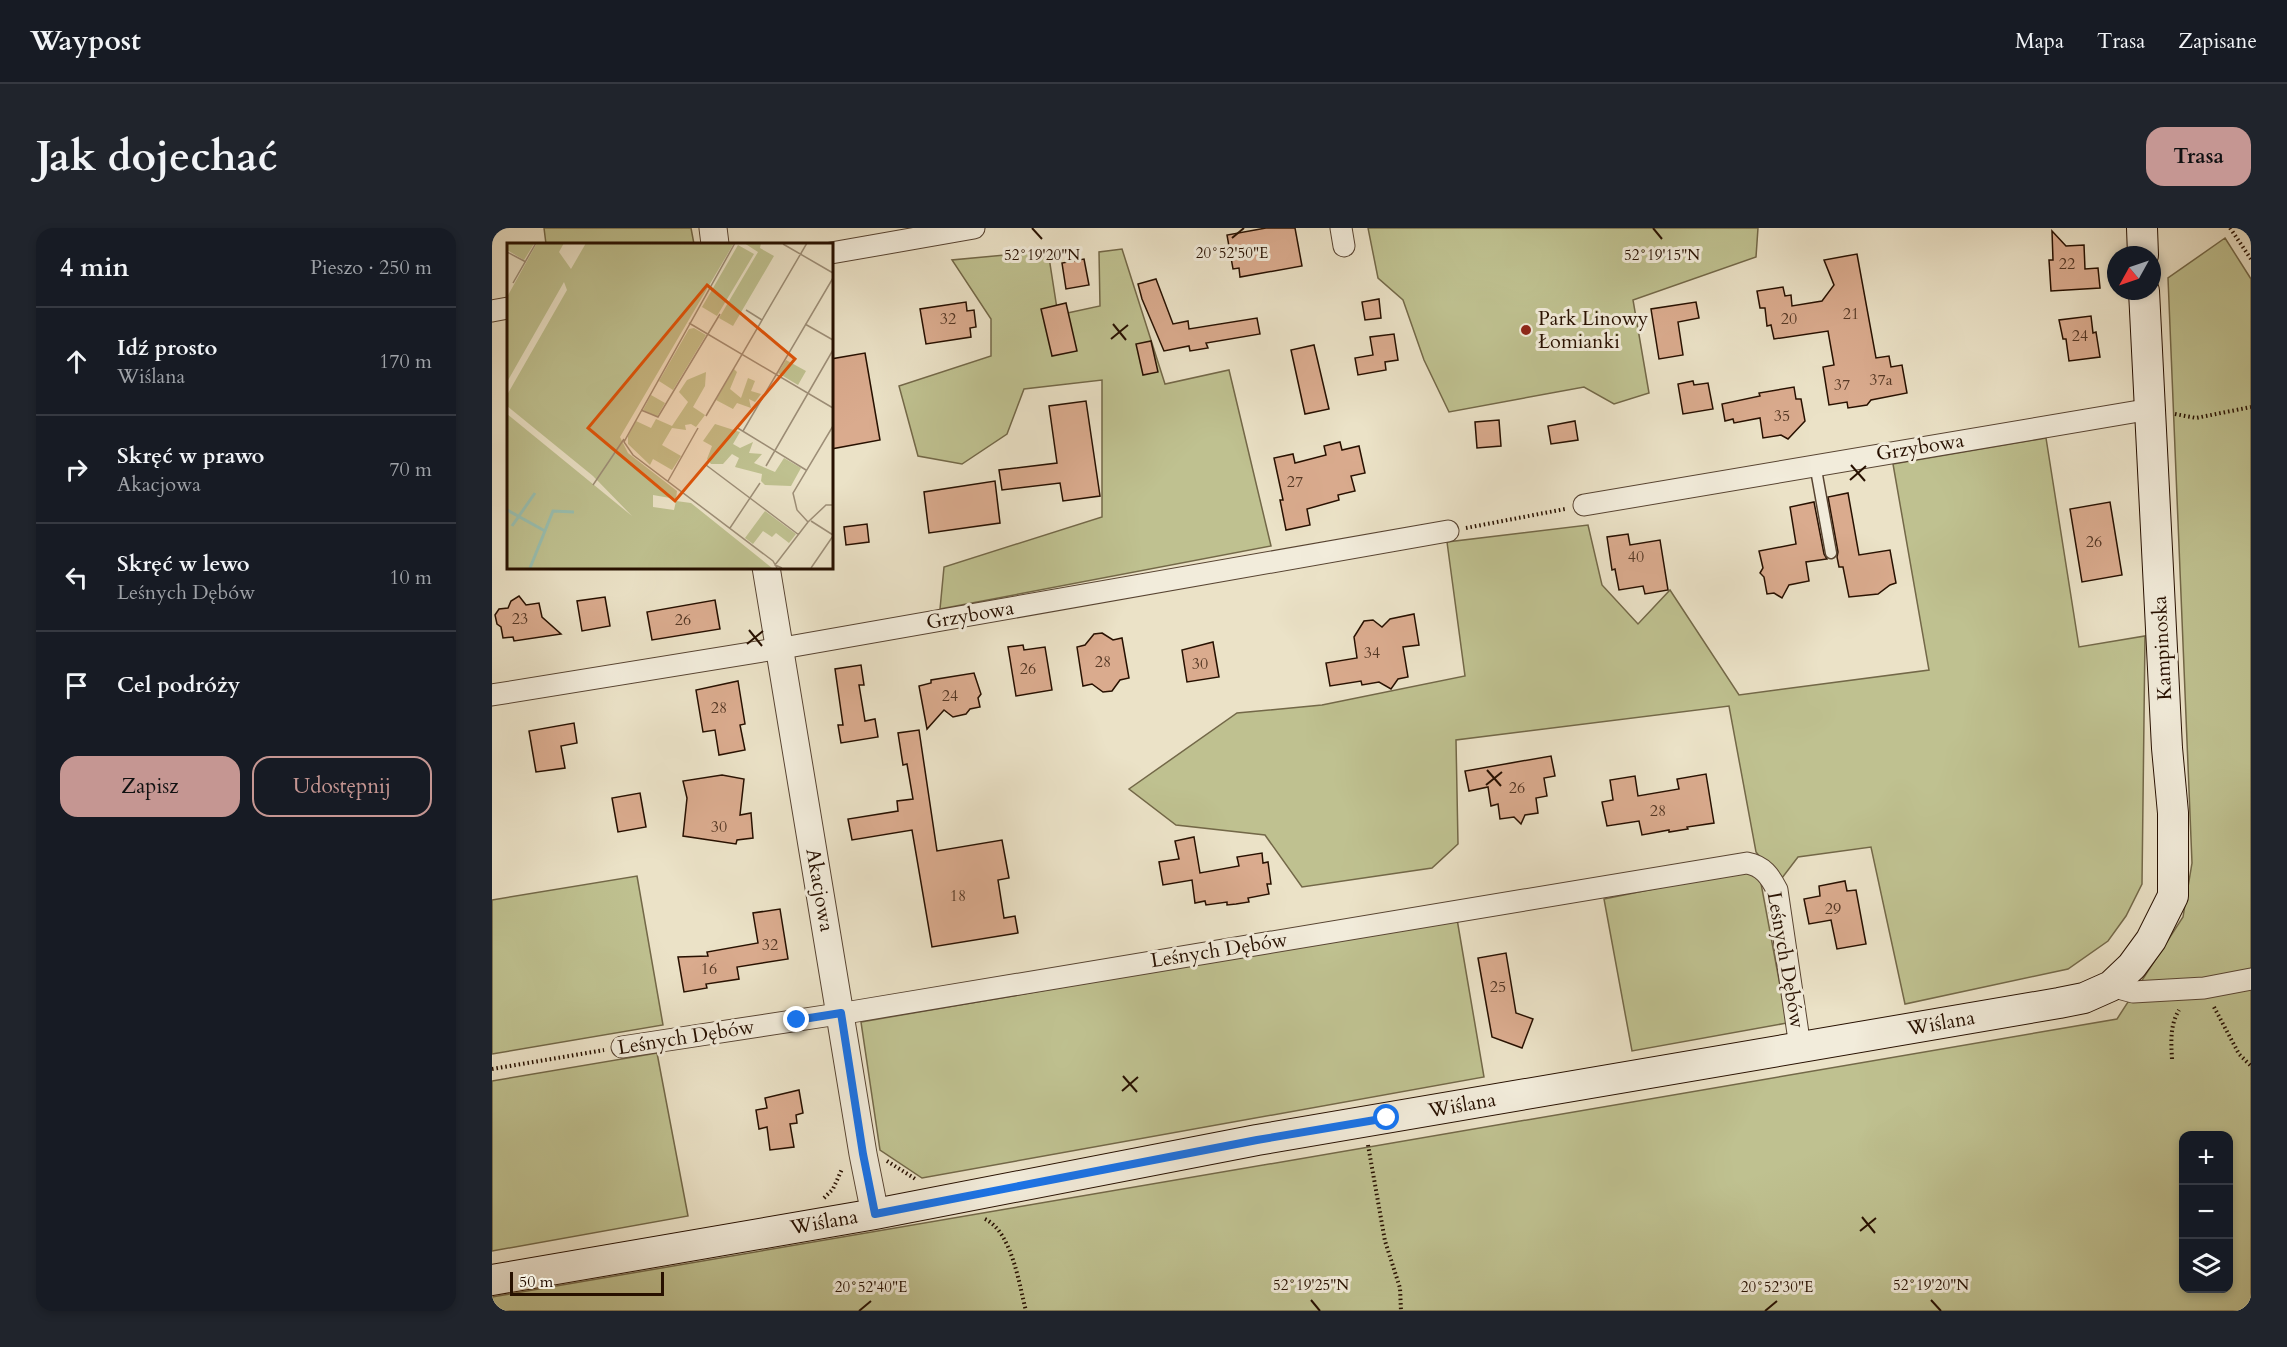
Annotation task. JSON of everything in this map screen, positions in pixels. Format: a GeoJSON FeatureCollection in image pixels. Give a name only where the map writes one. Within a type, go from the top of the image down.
{"type":"FeatureCollection","features":[{"type":"Feature","properties":{"kind":"main road"},"geometry":{"type":"LineString","coordinates":[[2142,228],[2142,246]]}},
{"type":"Feature","properties":{"kind":"main road","name":"Kampinoska"},"geometry":{"type":"LineString","coordinates":[[2111,986],[2132,966],[2151,940],[2173,896],[2173,813],[2166,748],[2145,300]]}},
{"type":"Feature","properties":{"kind":"main road","name":"Wiślana"},"geometry":{"type":"LineString","coordinates":[[492,1280],[875,1214],[1257,1140],[2084,998],[2111,986]]}},
{"type":"Feature","properties":{"kind":"street"},"geometry":{"type":"LineString","coordinates":[[713,228],[716,243]]}},
{"type":"Feature","properties":{"kind":"street"},"geometry":{"type":"LineString","coordinates":[[832,253],[974,228]]}},
{"type":"Feature","properties":{"kind":"street"},"geometry":{"type":"LineString","coordinates":[[492,310],[507,308]]}},
{"type":"Feature","properties":{"kind":"street","name":"Grzybowa"},"geometry":{"type":"LineString","coordinates":[[1584,506],[1815,464],[2151,409]]}},
{"type":"Feature","properties":{"kind":"street","name":"Grzybowa"},"geometry":{"type":"LineString","coordinates":[[492,695],[1448,531]]}},
{"type":"Feature","properties":{"kind":"street","name":"Akacjowa"},"geometry":{"type":"LineString","coordinates":[[766,568],[863,1154],[875,1214]]}},
{"type":"Feature","properties":{"kind":"street","name":"Leśnych Dębów"},"geometry":{"type":"LineString","coordinates":[[622,1047],[1747,863],[1757,865],[1771,878],[1777,890],[1800,1047]]}},
{"type":"Feature","properties":{"kind":"street"},"geometry":{"type":"LineString","coordinates":[[2111,986],[2133,992],[2200,988],[2251,979]]}},
{"type":"Feature","properties":{"kind":"lane"},"geometry":{"type":"LineString","coordinates":[[1815,464],[1831,553]]}},
{"type":"Feature","properties":{"kind":"path"},"geometry":{"type":"LineString","coordinates":[[2230,228],[2251,260]]}},
{"type":"Feature","properties":{"kind":"path"},"geometry":{"type":"LineString","coordinates":[[2151,409],[2196,418],[2251,406]]}},
{"type":"Feature","properties":{"kind":"path"},"geometry":{"type":"LineString","coordinates":[[1448,531],[1584,506]]}},
{"type":"Feature","properties":{"kind":"path"},"geometry":{"type":"LineString","coordinates":[[2172,1059],[2171,1039],[2174,1019],[2200,988],[2239,1054],[2251,1066]]}},
{"type":"Feature","properties":{"kind":"path","name":"Leśnych Dębów"},"geometry":{"type":"LineString","coordinates":[[492,1069],[622,1047]]}},
{"type":"Feature","properties":{"kind":"path"},"geometry":{"type":"LineString","coordinates":[[1364,1122],[1385,1241],[1400,1288],[1401,1311]]}},
{"type":"Feature","properties":{"kind":"path"},"geometry":{"type":"LineString","coordinates":[[817,1205],[833,1189],[846,1158],[863,1154],[878,1155],[924,1184]]}},
{"type":"Feature","properties":{"kind":"path"},"geometry":{"type":"LineString","coordinates":[[980,1216],[993,1222],[1001,1232],[1016,1271],[1026,1311]]}},
{"type":"Feature","properties":{"kind":"green space"},"geometry":{"type":"Polygon","coordinates":[[[544,228],[691,228],[694,243],[546,243],[544,228]]]}},
{"type":"Feature","properties":{"kind":"green space","name":"Park Linowy Łomianki"},"geometry":{"type":"Polygon","coordinates":[[[1368,228],[1758,228],[1756,257],[1633,300],[1649,393],[1614,404],[1584,387],[1449,412],[1424,360],[1403,300],[1378,278],[1368,228]]]}},
{"type":"Feature","properties":{"kind":"green space"},"geometry":{"type":"Polygon","coordinates":[[[2225,238],[2251,279],[2251,1311],[492,1311],[492,1297],[2117,1019],[2183,917],[2192,863],[2168,278],[2225,238]]]}},
{"type":"Feature","properties":{"kind":"green space"},"geometry":{"type":"Polygon","coordinates":[[[1122,249],[1165,384],[1229,370],[1271,546],[940,609],[944,567],[1102,517],[1102,380],[1024,389],[1007,434],[962,464],[918,456],[899,386],[991,356],[991,319],[952,260],[1048,251],[1058,315],[1100,306],[1099,252],[1122,249]]]}},
{"type":"Feature","properties":{"kind":"green space"},"geometry":{"type":"Polygon","coordinates":[[[2046,438],[2079,647],[2145,636],[2142,884],[2126,916],[2108,941],[2068,969],[1905,1004],[1871,847],[1798,857],[1782,878],[1769,868],[1756,852],[1729,706],[1456,740],[1458,844],[1432,868],[1302,887],[1265,835],[1176,825],[1129,789],[1237,713],[1322,705],[1465,676],[1447,542],[1588,525],[1602,585],[1638,624],[1670,590],[1739,695],[1929,670],[1893,464],[2046,438]]]}},
{"type":"Feature","properties":{"kind":"green space"},"geometry":{"type":"Polygon","coordinates":[[[1752,869],[1760,878],[1787,1023],[1632,1051],[1604,899],[1752,869]]]}},
{"type":"Feature","properties":{"kind":"green space"},"geometry":{"type":"Polygon","coordinates":[[[637,876],[663,1025],[492,1054],[492,900],[637,876]]]}},
{"type":"Feature","properties":{"kind":"green space"},"geometry":{"type":"Polygon","coordinates":[[[1457,919],[1484,1077],[922,1178],[880,1150],[861,1022],[1457,919]]]}},
{"type":"Feature","properties":{"kind":"green space"},"geometry":{"type":"Polygon","coordinates":[[[657,1053],[688,1216],[492,1251],[492,1081],[657,1053]]]}},
{"type":"Feature","properties":{"kind":"building"},"geometry":{"type":"Polygon","coordinates":[[[1266,228],[1295,228],[1302,266],[1240,277],[1239,268],[1233,269],[1227,235],[1266,228]]]}},
{"type":"Feature","properties":{"kind":"building"},"geometry":{"type":"Polygon","coordinates":[[[2052,231],[2066,246],[2084,245],[2085,269],[2098,268],[2100,288],[2051,291],[2049,260],[2053,260],[2052,231]]]}},
{"type":"Feature","properties":{"kind":"building"},"geometry":{"type":"Polygon","coordinates":[[[1857,254],[1876,358],[1889,356],[1891,367],[1902,365],[1907,393],[1871,400],[1867,405],[1848,408],[1847,402],[1829,405],[1823,367],[1834,365],[1828,331],[1774,339],[1771,325],[1767,326],[1765,308],[1760,308],[1757,291],[1783,287],[1785,296],[1791,295],[1792,306],[1822,301],[1834,285],[1824,260],[1857,254]]]}},
{"type":"Feature","properties":{"kind":"building"},"geometry":{"type":"Polygon","coordinates":[[[1084,259],[1089,285],[1066,289],[1062,263],[1084,259]]]}},
{"type":"Feature","properties":{"kind":"building"},"geometry":{"type":"Polygon","coordinates":[[[1156,279],[1173,324],[1188,321],[1189,329],[1257,318],[1260,334],[1206,343],[1208,348],[1190,351],[1189,346],[1164,351],[1138,284],[1156,279]]]}},
{"type":"Feature","properties":{"kind":"building"},"geometry":{"type":"Polygon","coordinates":[[[1379,299],[1381,318],[1365,320],[1362,302],[1379,299]]]}},
{"type":"Feature","properties":{"kind":"building"},"geometry":{"type":"Polygon","coordinates":[[[966,302],[967,311],[974,310],[976,327],[970,328],[971,337],[926,344],[920,309],[966,302]]]}},
{"type":"Feature","properties":{"kind":"building"},"geometry":{"type":"Polygon","coordinates":[[[1696,302],[1699,318],[1678,322],[1683,355],[1659,359],[1651,309],[1696,302]]]}},
{"type":"Feature","properties":{"kind":"building"},"geometry":{"type":"Polygon","coordinates":[[[1066,303],[1077,351],[1052,356],[1041,309],[1066,303]]]}},
{"type":"Feature","properties":{"kind":"building"},"geometry":{"type":"Polygon","coordinates":[[[2091,316],[2100,357],[2069,361],[2066,339],[2063,339],[2059,320],[2091,316]]]}},
{"type":"Feature","properties":{"kind":"building"},"geometry":{"type":"Polygon","coordinates":[[[1394,334],[1398,360],[1385,362],[1386,370],[1358,375],[1355,358],[1373,355],[1370,337],[1394,334]]]}},
{"type":"Feature","properties":{"kind":"building"},"geometry":{"type":"Polygon","coordinates":[[[1151,341],[1158,372],[1143,375],[1136,344],[1151,341]]]}},
{"type":"Feature","properties":{"kind":"building"},"geometry":{"type":"Polygon","coordinates":[[[1314,345],[1329,409],[1305,414],[1291,350],[1314,345]]]}},
{"type":"Feature","properties":{"kind":"building"},"geometry":{"type":"Polygon","coordinates":[[[865,353],[880,440],[832,449],[832,359],[865,353]]]}},
{"type":"Feature","properties":{"kind":"building"},"geometry":{"type":"Polygon","coordinates":[[[1693,381],[1694,385],[1708,383],[1713,409],[1683,414],[1678,384],[1693,381]]]}},
{"type":"Feature","properties":{"kind":"building"},"geometry":{"type":"Polygon","coordinates":[[[1794,387],[1796,399],[1801,399],[1805,421],[1788,439],[1781,435],[1763,438],[1760,418],[1734,423],[1733,419],[1725,421],[1722,404],[1760,396],[1759,393],[1794,387]]]}},
{"type":"Feature","properties":{"kind":"building"},"geometry":{"type":"Polygon","coordinates":[[[1086,401],[1100,496],[1063,501],[1060,483],[1002,490],[999,470],[1057,463],[1049,406],[1086,401]]]}},
{"type":"Feature","properties":{"kind":"building"},"geometry":{"type":"Polygon","coordinates":[[[1499,420],[1501,446],[1477,448],[1475,422],[1499,420]]]}},
{"type":"Feature","properties":{"kind":"building"},"geometry":{"type":"Polygon","coordinates":[[[1575,421],[1578,440],[1551,444],[1548,426],[1575,421]]]}},
{"type":"Feature","properties":{"kind":"building"},"geometry":{"type":"Polygon","coordinates":[[[1340,442],[1342,450],[1359,446],[1365,473],[1351,476],[1355,491],[1338,495],[1339,500],[1307,509],[1310,525],[1286,530],[1280,500],[1283,500],[1274,458],[1293,454],[1295,463],[1326,455],[1324,446],[1340,442]]]}},
{"type":"Feature","properties":{"kind":"building"},"geometry":{"type":"Polygon","coordinates":[[[995,481],[1000,523],[929,533],[924,492],[995,481]]]}},
{"type":"Feature","properties":{"kind":"building"},"geometry":{"type":"Polygon","coordinates":[[[1848,493],[1859,555],[1890,550],[1896,583],[1878,594],[1849,597],[1843,567],[1839,567],[1828,497],[1848,493]]]}},
{"type":"Feature","properties":{"kind":"building"},"geometry":{"type":"Polygon","coordinates":[[[1814,502],[1824,554],[1827,559],[1806,562],[1809,581],[1789,585],[1782,598],[1774,593],[1767,594],[1764,577],[1760,573],[1763,568],[1759,551],[1796,544],[1790,507],[1814,502]]]}},
{"type":"Feature","properties":{"kind":"building"},"geometry":{"type":"Polygon","coordinates":[[[2110,502],[2122,575],[2082,582],[2070,509],[2110,502]]]}},
{"type":"Feature","properties":{"kind":"building"},"geometry":{"type":"Polygon","coordinates":[[[867,524],[869,542],[846,545],[844,527],[867,524]]]}},
{"type":"Feature","properties":{"kind":"building"},"geometry":{"type":"Polygon","coordinates":[[[1628,534],[1630,545],[1660,540],[1668,590],[1645,594],[1643,586],[1619,590],[1615,569],[1612,570],[1607,537],[1628,534]]]}},
{"type":"Feature","properties":{"kind":"building"},"geometry":{"type":"Polygon","coordinates":[[[519,596],[526,605],[539,603],[542,617],[561,634],[514,641],[513,637],[503,638],[495,615],[499,609],[508,608],[511,601],[519,596]]]}},
{"type":"Feature","properties":{"kind":"building"},"geometry":{"type":"Polygon","coordinates":[[[605,597],[610,626],[582,631],[577,601],[605,597]]]}},
{"type":"Feature","properties":{"kind":"building"},"geometry":{"type":"Polygon","coordinates":[[[715,600],[720,629],[652,640],[647,612],[715,600]]]}},
{"type":"Feature","properties":{"kind":"building"},"geometry":{"type":"Polygon","coordinates":[[[1414,614],[1419,645],[1403,647],[1408,677],[1398,679],[1391,689],[1379,682],[1362,685],[1361,681],[1330,686],[1326,663],[1357,658],[1354,637],[1364,621],[1373,620],[1382,627],[1390,619],[1414,614]]]}},
{"type":"Feature","properties":{"kind":"building"},"geometry":{"type":"Polygon","coordinates":[[[1102,633],[1113,640],[1122,638],[1129,678],[1120,680],[1112,691],[1103,692],[1092,684],[1083,686],[1077,647],[1085,645],[1094,634],[1102,633]]]}},
{"type":"Feature","properties":{"kind":"building"},"geometry":{"type":"Polygon","coordinates":[[[1213,642],[1219,677],[1187,682],[1182,650],[1213,642]]]}},
{"type":"Feature","properties":{"kind":"building"},"geometry":{"type":"Polygon","coordinates":[[[1023,645],[1024,650],[1045,647],[1052,690],[1016,696],[1008,647],[1023,645]]]}},
{"type":"Feature","properties":{"kind":"building"},"geometry":{"type":"Polygon","coordinates":[[[861,665],[864,685],[859,685],[865,721],[875,719],[878,737],[841,743],[838,725],[843,725],[835,669],[861,665]]]}},
{"type":"Feature","properties":{"kind":"building"},"geometry":{"type":"Polygon","coordinates":[[[974,673],[981,694],[978,698],[980,707],[953,717],[944,710],[927,729],[919,686],[931,683],[931,680],[974,673]]]}},
{"type":"Feature","properties":{"kind":"building"},"geometry":{"type":"Polygon","coordinates":[[[738,681],[745,724],[740,725],[745,750],[719,755],[715,730],[703,732],[696,690],[738,681]]]}},
{"type":"Feature","properties":{"kind":"building"},"geometry":{"type":"Polygon","coordinates":[[[574,723],[577,743],[561,746],[565,768],[536,772],[529,731],[574,723]]]}},
{"type":"Feature","properties":{"kind":"building"},"geometry":{"type":"Polygon","coordinates":[[[919,730],[937,851],[1002,840],[1009,878],[998,880],[1004,918],[1015,916],[1018,933],[932,947],[912,830],[852,840],[848,819],[898,811],[897,801],[913,799],[907,764],[903,765],[898,733],[919,730]]]}},
{"type":"Feature","properties":{"kind":"building"},"geometry":{"type":"Polygon","coordinates":[[[1551,756],[1555,776],[1544,778],[1547,796],[1536,798],[1538,813],[1525,815],[1521,824],[1514,817],[1500,819],[1498,804],[1491,806],[1488,787],[1469,791],[1465,771],[1551,756]]]}},
{"type":"Feature","properties":{"kind":"building"},"geometry":{"type":"Polygon","coordinates":[[[1706,774],[1714,823],[1642,835],[1639,821],[1607,826],[1602,802],[1613,800],[1610,780],[1635,776],[1638,796],[1679,789],[1677,779],[1706,774]]]}},
{"type":"Feature","properties":{"kind":"building"},"geometry":{"type":"Polygon","coordinates":[[[722,775],[744,779],[740,815],[751,813],[753,838],[737,840],[736,844],[683,836],[687,798],[683,781],[722,775]]]}},
{"type":"Feature","properties":{"kind":"building"},"geometry":{"type":"Polygon","coordinates":[[[640,793],[646,827],[618,832],[612,798],[640,793]]]}},
{"type":"Feature","properties":{"kind":"building"},"geometry":{"type":"Polygon","coordinates":[[[1194,837],[1200,873],[1239,866],[1237,857],[1262,853],[1263,863],[1268,862],[1271,884],[1267,884],[1269,894],[1248,898],[1249,902],[1206,905],[1205,901],[1195,903],[1192,880],[1163,885],[1159,862],[1179,859],[1175,841],[1194,837]]]}},
{"type":"Feature","properties":{"kind":"building"},"geometry":{"type":"Polygon","coordinates":[[[1845,881],[1847,891],[1856,890],[1866,944],[1837,949],[1831,920],[1809,924],[1804,899],[1820,896],[1819,886],[1845,881]]]}},
{"type":"Feature","properties":{"kind":"building"},"geometry":{"type":"Polygon","coordinates":[[[780,909],[788,959],[737,967],[739,979],[706,984],[707,988],[684,992],[678,957],[708,956],[707,952],[758,943],[753,913],[780,909]]]}},
{"type":"Feature","properties":{"kind":"building"},"geometry":{"type":"Polygon","coordinates":[[[1506,953],[1516,1013],[1533,1019],[1522,1048],[1492,1037],[1478,958],[1506,953]]]}},
{"type":"Feature","properties":{"kind":"building"},"geometry":{"type":"Polygon","coordinates":[[[799,1090],[803,1113],[796,1115],[797,1123],[790,1124],[794,1147],[770,1150],[767,1127],[759,1129],[756,1110],[767,1108],[765,1098],[799,1090]]]}},
{"type":"Feature","properties":{"kind":"place","name":"Park Linowy Łomianki"},"geometry":{"type":"Point","coordinates":[1526,330]}},
{"type":"Feature","properties":{"kind":"route"},"geometry":{"type":"LineString","coordinates":[[797,1020],[841,1013],[863,1154],[875,1214],[1257,1140],[1387,1118]]}}]}
